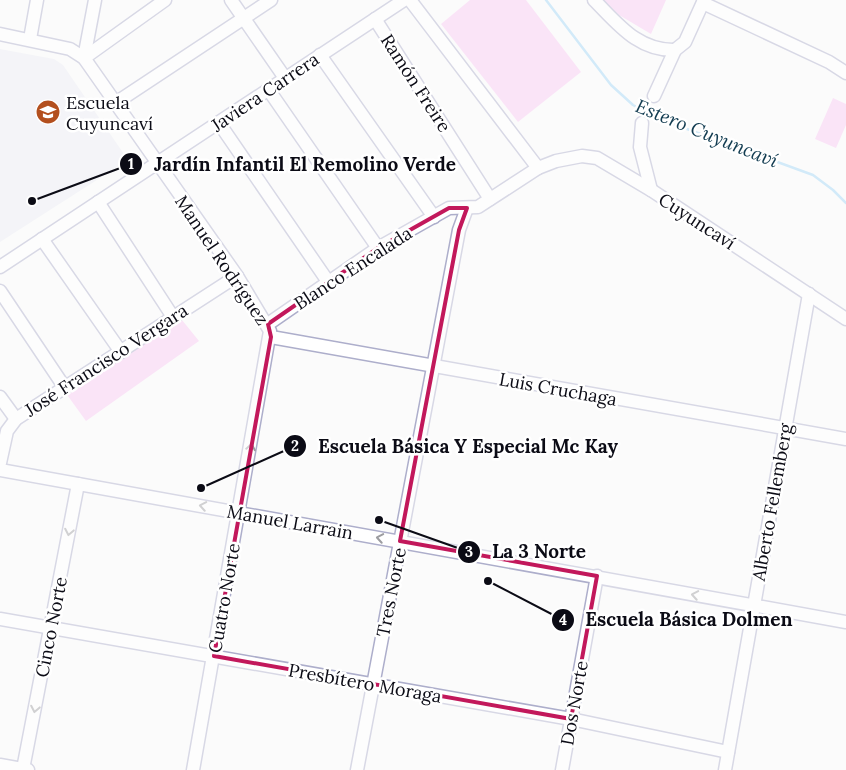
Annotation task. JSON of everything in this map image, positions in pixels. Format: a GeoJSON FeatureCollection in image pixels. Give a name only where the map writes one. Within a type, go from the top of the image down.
{"type":"FeatureCollection","features":[{"type":"Feature","properties":{"kind":"street"},"geometry":{"type":"LineString","coordinates":[[30,39],[37,0]]}},
{"type":"Feature","properties":{"kind":"street"},"geometry":{"type":"LineString","coordinates":[[84,58],[95,0]]}},
{"type":"Feature","properties":{"kind":"street"},"geometry":{"type":"LineString","coordinates":[[231,0],[285,78]]}},
{"type":"Feature","properties":{"kind":"street"},"geometry":{"type":"LineString","coordinates":[[114,104],[270,0]]}},
{"type":"Feature","properties":{"kind":"street","name":"Javiera Carrera"},"geometry":{"type":"LineString","coordinates":[[0,268],[404,0]]}},
{"type":"Feature","properties":{"kind":"street"},"geometry":{"type":"LineString","coordinates":[[410,0],[538,168]]}},
{"type":"Feature","properties":{"kind":"street"},"geometry":{"type":"LineString","coordinates":[[594,0],[626,32],[642,44],[658,50],[675,50]]}},
{"type":"Feature","properties":{"kind":"street"},"geometry":{"type":"LineString","coordinates":[[654,96],[675,50],[685,42],[703,1],[844,70]]}},
{"type":"Feature","properties":{"kind":"street"},"geometry":{"type":"LineString","coordinates":[[84,58],[160,2]]}},
{"type":"Feature","properties":{"kind":"street","name":"Ramón Freire"},"geometry":{"type":"LineString","coordinates":[[375,19],[490,199]]}},
{"type":"Feature","properties":{"kind":"street"},"geometry":{"type":"LineString","coordinates":[[0,34],[70,49],[84,58]]}},
{"type":"Feature","properties":{"kind":"street"},"geometry":{"type":"LineString","coordinates":[[320,55],[434,218]]}},
{"type":"Feature","properties":{"kind":"street","name":"Manuel Rodríguez"},"geometry":{"type":"LineString","coordinates":[[84,58],[114,104],[236,276],[268,324],[271,337]]}},
{"type":"Feature","properties":{"kind":"street"},"geometry":{"type":"LineString","coordinates":[[268,89],[378,248]]}},
{"type":"Feature","properties":{"kind":"street"},"geometry":{"type":"LineString","coordinates":[[219,123],[329,283]]}},
{"type":"Feature","properties":{"kind":"street"},"geometry":{"type":"LineString","coordinates":[[642,123],[640,147],[650,190]]}},
{"type":"Feature","properties":{"kind":"street","name":"Cuyuncaví"},"geometry":{"type":"LineString","coordinates":[[467,208],[478,207],[538,168],[572,157],[590,156],[597,158],[650,190],[846,319]]}},
{"type":"Feature","properties":{"kind":"street"},"geometry":{"type":"LineString","coordinates":[[98,202],[173,317]]}},
{"type":"Feature","properties":{"kind":"street","name":"Blanco Encalada"},"geometry":{"type":"LineString","coordinates":[[268,324],[378,248],[449,208],[467,208]]}},
{"type":"Feature","properties":{"kind":"street","name":"Tres Norte"},"geometry":{"type":"LineString","coordinates":[[356,770],[459,230],[467,208]]}},
{"type":"Feature","properties":{"kind":"street"},"geometry":{"type":"LineString","coordinates":[[42,239],[121,352]]}},
{"type":"Feature","properties":{"kind":"street","name":"José Francisco Vergara"},"geometry":{"type":"LineString","coordinates":[[0,463],[7,431],[16,419],[236,276]]}},
{"type":"Feature","properties":{"kind":"street"},"geometry":{"type":"LineString","coordinates":[[0,290],[65,388]]}},
{"type":"Feature","properties":{"kind":"street","name":"Alberto Fellemberg"},"geometry":{"type":"LineString","coordinates":[[725,770],[809,294]]}},
{"type":"Feature","properties":{"kind":"street","name":"Luis Cruchaga"},"geometry":{"type":"LineString","coordinates":[[271,337],[846,439]]}},
{"type":"Feature","properties":{"kind":"street","name":"Cuatro Norte"},"geometry":{"type":"LineString","coordinates":[[193,770],[271,337]]}},
{"type":"Feature","properties":{"kind":"street"},"geometry":{"type":"LineString","coordinates":[[0,396],[16,419]]}},
{"type":"Feature","properties":{"kind":"street","name":"Manuel Larrain"},"geometry":{"type":"LineString","coordinates":[[0,470],[846,622]]}},
{"type":"Feature","properties":{"kind":"street","name":"Cinco Norte"},"geometry":{"type":"LineString","coordinates":[[25,770],[78,484]]}},
{"type":"Feature","properties":{"kind":"street","name":"Dos Norte"},"geometry":{"type":"LineString","coordinates":[[562,770],[597,576]]}},
{"type":"Feature","properties":{"kind":"street","name":"Presbítero Moraga"},"geometry":{"type":"LineString","coordinates":[[0,619],[214,656],[372,686],[571,719],[728,752]]}},
{"type":"Feature","properties":{"kind":"street"},"geometry":{"type":"LineString","coordinates":[[0,765],[25,770]]}},
{"type":"Feature","properties":{"kind":"highlighted area"},"geometry":{"type":"Polygon","coordinates":[[[449,208],[467,208],[459,230],[400,541],[597,576],[571,719],[214,656],[271,337],[268,324],[378,248],[449,208]]]}},
{"type":"Feature","properties":{"kind":"shaded area"},"geometry":{"type":"Polygon","coordinates":[[[470,0],[526,0],[581,72],[518,122],[441,24],[470,0]]]}},
{"type":"Feature","properties":{"kind":"shaded area"},"geometry":{"type":"Polygon","coordinates":[[[603,0],[666,0],[651,34],[619,15],[603,0]]]}},
{"type":"Feature","properties":{"kind":"shaded area","name":"Escuela Cuyuncaví"},"geometry":{"type":"Polygon","coordinates":[[[0,49],[54,59],[63,65],[128,160],[0,242],[0,49]]]}},
{"type":"Feature","properties":{"kind":"shaded area"},"geometry":{"type":"Polygon","coordinates":[[[833,98],[846,104],[846,125],[836,148],[815,139],[833,98]]]}},
{"type":"Feature","properties":{"kind":"shaded area"},"geometry":{"type":"Polygon","coordinates":[[[182,320],[199,341],[86,421],[65,392],[182,320]]]}},
{"type":"Feature","properties":{"kind":"waterway","name":"Estero Cuyuncaví"},"geometry":{"type":"LineString","coordinates":[[546,0],[611,85],[633,105],[657,118],[813,175],[833,190],[846,203]]}},
{"type":"Feature","properties":{"kind":"place","name":"Escuela Cuyuncaví"},"geometry":{"type":"Point","coordinates":[48,112]}},
{"type":"Feature","properties":{"kind":"place","name":"Jardín Infantil El Remolino Verde"},"geometry":{"type":"Point","coordinates":[32,201]}},
{"type":"Feature","properties":{"kind":"place","name":"Escuela Básica Y Especial Mc Kay"},"geometry":{"type":"Point","coordinates":[201,488]}},
{"type":"Feature","properties":{"kind":"place","name":"La 3 Norte"},"geometry":{"type":"Point","coordinates":[379,520]}},
{"type":"Feature","properties":{"kind":"place","name":"Escuela Básica Dolmen"},"geometry":{"type":"Point","coordinates":[488,581]}}]}
